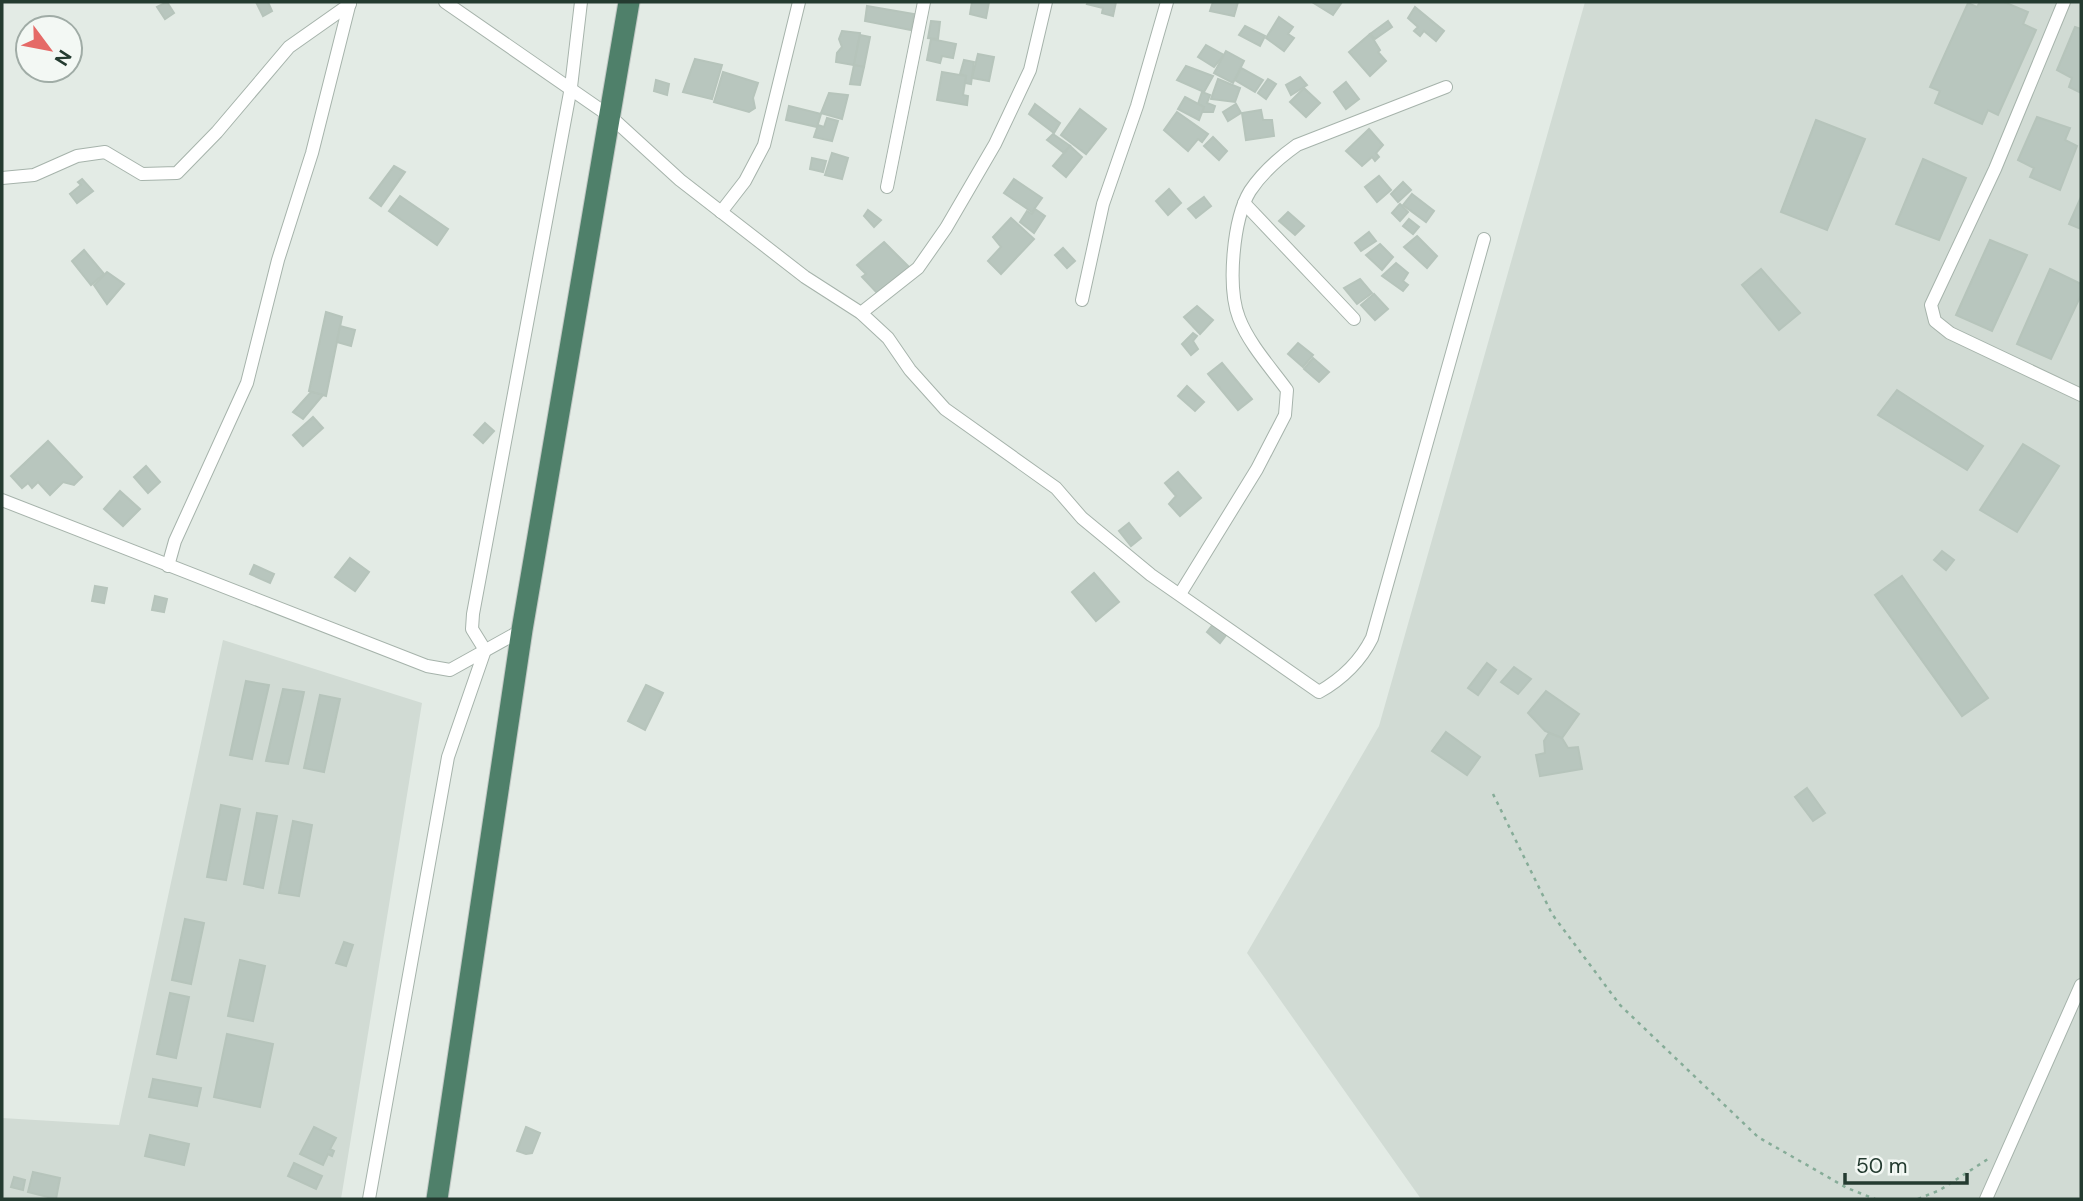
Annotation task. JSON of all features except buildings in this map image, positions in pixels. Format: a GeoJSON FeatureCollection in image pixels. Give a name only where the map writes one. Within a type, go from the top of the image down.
{"type":"FeatureCollection","features":[{"type":"Feature","properties":{"kind":"highway"},"geometry":{"type":"LineString","coordinates":[[437,1199],[522,630],[629,2]]}},
{"type":"Feature","properties":{"kind":"street"},"geometry":{"type":"LineString","coordinates":[[445,2],[571,87],[611,117],[680,180],[721,212],[805,277],[861,313],[888,338],[910,370],[945,409],[1056,488],[1082,518],[1180,594],[1319,692],[1334,683],[1363,656],[1372,638],[1484,239]]}},
{"type":"Feature","properties":{"kind":"street"},"geometry":{"type":"LineString","coordinates":[[485,650],[472,629],[473,614],[571,87],[581,2]]}},
{"type":"Feature","properties":{"kind":"street"},"geometry":{"type":"LineString","coordinates":[[721,212],[745,181],[764,145],[799,2]]}},
{"type":"Feature","properties":{"kind":"street"},"geometry":{"type":"LineString","coordinates":[[887,187],[924,2]]}},
{"type":"Feature","properties":{"kind":"street"},"geometry":{"type":"LineString","coordinates":[[861,313],[918,268],[946,228],[995,144],[1030,70],[1046,2]]}},
{"type":"Feature","properties":{"kind":"street"},"geometry":{"type":"LineString","coordinates":[[1082,300],[1103,204],[1137,106],[1167,2]]}},
{"type":"Feature","properties":{"kind":"street"},"geometry":{"type":"LineString","coordinates":[[2064,2],[1995,169],[1931,305],[1935,321],[1950,333],[2081,395]]}},
{"type":"Feature","properties":{"kind":"street"},"geometry":{"type":"LineString","coordinates":[[2,178],[34,175],[77,156],[105,152],[142,174],[177,173],[217,132],[289,47],[350,3]]}},
{"type":"Feature","properties":{"kind":"street"},"geometry":{"type":"LineString","coordinates":[[168,566],[175,541],[247,383],[350,3]]}},
{"type":"Feature","properties":{"kind":"street"},"geometry":{"type":"LineString","coordinates":[[1180,594],[1256,469],[1285,415],[1287,390],[1247,335],[1237,316],[1231,264],[1244,202],[1251,189],[1280,157],[1297,145],[1446,87]]}},
{"type":"Feature","properties":{"kind":"street"},"geometry":{"type":"LineString","coordinates":[[1244,202],[1354,319]]}},
{"type":"Feature","properties":{"kind":"street"},"geometry":{"type":"LineString","coordinates":[[2,500],[427,666],[450,670],[522,630]]}},
{"type":"Feature","properties":{"kind":"street"},"geometry":{"type":"LineString","coordinates":[[369,1199],[448,757],[485,650]]}},
{"type":"Feature","properties":{"kind":"street"},"geometry":{"type":"LineString","coordinates":[[1986,1199],[2081,985]]}},
{"type":"Feature","properties":{"kind":"path"},"geometry":{"type":"LineString","coordinates":[[1493,794],[1552,914],[1620,1005],[1758,1137],[1847,1188],[1875,1199]]}},
{"type":"Feature","properties":{"kind":"path"},"geometry":{"type":"LineString","coordinates":[[1918,1199],[1940,1190],[2011,1143]]}},
{"type":"Feature","properties":{"kind":"shaded area"},"geometry":{"type":"Polygon","coordinates":[[[1585,2],[2081,2],[2081,1199],[1421,1199],[1247,953],[1379,726],[1585,2]]]}},
{"type":"Feature","properties":{"kind":"shaded area"},"geometry":{"type":"Polygon","coordinates":[[[223,640],[422,703],[341,1199],[2,1199],[2,1118],[119,1125],[223,640]]]}}]}
